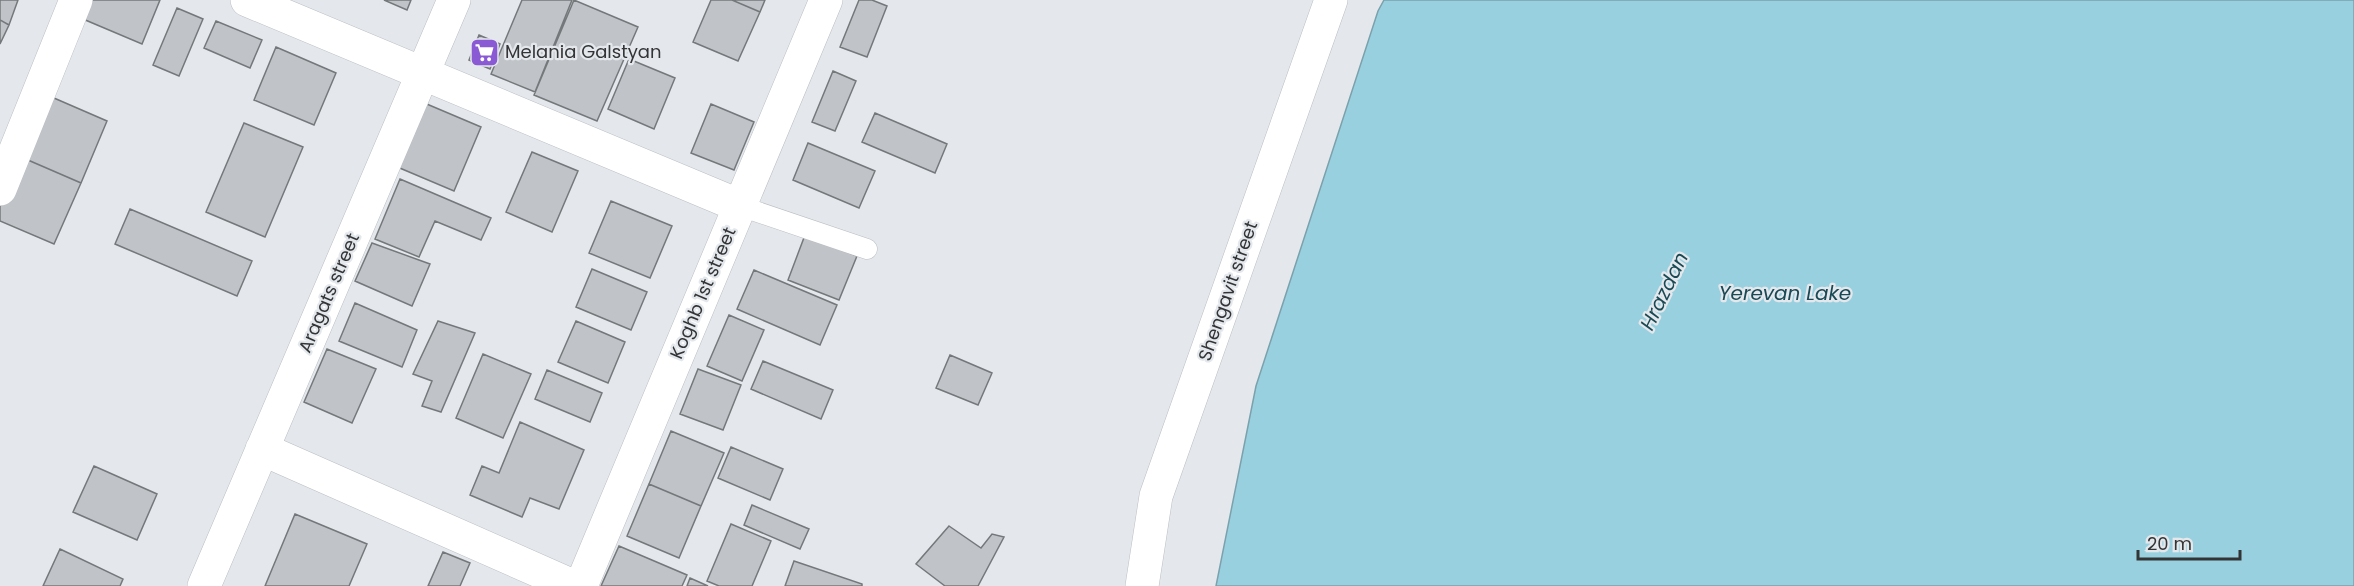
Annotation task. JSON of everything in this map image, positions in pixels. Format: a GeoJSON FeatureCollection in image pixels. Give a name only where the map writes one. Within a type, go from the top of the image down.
{"type":"FeatureCollection","features":[{"type":"Feature","properties":{"kind":"street"},"geometry":{"type":"LineString","coordinates":[[0,189],[76,0]]}},
{"type":"Feature","properties":{"kind":"street"},"geometry":{"type":"LineString","coordinates":[[247,0],[740,206]]}},
{"type":"Feature","properties":{"kind":"street","name":"Aragats street"},"geometry":{"type":"LineString","coordinates":[[204,586],[454,0]]}},
{"type":"Feature","properties":{"kind":"street","name":"Koghb 1st street"},"geometry":{"type":"LineString","coordinates":[[580,586],[826,0]]}},
{"type":"Feature","properties":{"kind":"street","name":"Shengavit street"},"geometry":{"type":"LineString","coordinates":[[1142,586],[1156,496],[1330,0]]}},
{"type":"Feature","properties":{"kind":"street"},"geometry":{"type":"LineString","coordinates":[[262,449],[573,586]]}},
{"type":"Feature","properties":{"kind":"lane"},"geometry":{"type":"LineString","coordinates":[[740,206],[867,249]]}},
{"type":"Feature","properties":{"kind":"water","name":"Yerevan Lake"},"geometry":{"type":"Polygon","coordinates":[[[1384,0],[2354,0],[2354,586],[1216,586],[1256,386],[1378,11],[1384,0]]]}},
{"type":"Feature","properties":{"kind":"building"},"geometry":{"type":"Polygon","coordinates":[[[0,0],[18,0],[9,25],[0,20],[0,0]]]}},
{"type":"Feature","properties":{"kind":"building"},"geometry":{"type":"Polygon","coordinates":[[[92,0],[160,0],[142,44],[83,19],[92,0]]]}},
{"type":"Feature","properties":{"kind":"building"},"geometry":{"type":"Polygon","coordinates":[[[384,0],[411,0],[407,10],[384,0]]]}},
{"type":"Feature","properties":{"kind":"building"},"geometry":{"type":"Polygon","coordinates":[[[522,0],[572,0],[535,92],[491,74],[522,0]]]}},
{"type":"Feature","properties":{"kind":"building"},"geometry":{"type":"Polygon","coordinates":[[[574,0],[638,27],[597,121],[534,95],[574,0]]]}},
{"type":"Feature","properties":{"kind":"building"},"geometry":{"type":"Polygon","coordinates":[[[711,0],[732,0],[760,12],[738,61],[693,42],[711,0]]]}},
{"type":"Feature","properties":{"kind":"building"},"geometry":{"type":"Polygon","coordinates":[[[732,0],[765,0],[760,12],[732,0]]]}},
{"type":"Feature","properties":{"kind":"building"},"geometry":{"type":"Polygon","coordinates":[[[859,0],[872,0],[887,6],[867,57],[840,47],[859,0]]]}},
{"type":"Feature","properties":{"kind":"building"},"geometry":{"type":"Polygon","coordinates":[[[177,8],[203,19],[179,76],[153,65],[177,8]]]}},
{"type":"Feature","properties":{"kind":"building"},"geometry":{"type":"Polygon","coordinates":[[[0,20],[9,25],[0,44],[0,20]]]}},
{"type":"Feature","properties":{"kind":"building"},"geometry":{"type":"Polygon","coordinates":[[[216,21],[262,40],[250,68],[204,48],[216,21]]]}},
{"type":"Feature","properties":{"kind":"building","name":"Melania Galstyan"},"geometry":{"type":"Polygon","coordinates":[[[479,35],[500,44],[490,69],[469,60],[479,35]]]}},
{"type":"Feature","properties":{"kind":"building"},"geometry":{"type":"Polygon","coordinates":[[[276,47],[336,73],[314,125],[254,100],[276,47]]]}},
{"type":"Feature","properties":{"kind":"building"},"geometry":{"type":"Polygon","coordinates":[[[629,59],[675,78],[654,129],[608,109],[629,59]]]}},
{"type":"Feature","properties":{"kind":"building"},"geometry":{"type":"Polygon","coordinates":[[[833,71],[856,81],[835,131],[812,122],[833,71]]]}},
{"type":"Feature","properties":{"kind":"building"},"geometry":{"type":"Polygon","coordinates":[[[47,95],[107,121],[81,183],[21,157],[47,95]]]}},
{"type":"Feature","properties":{"kind":"building"},"geometry":{"type":"Polygon","coordinates":[[[422,102],[481,127],[454,191],[395,166],[422,102]]]}},
{"type":"Feature","properties":{"kind":"building"},"geometry":{"type":"Polygon","coordinates":[[[711,104],[754,122],[734,170],[691,153],[711,104]]]}},
{"type":"Feature","properties":{"kind":"building"},"geometry":{"type":"Polygon","coordinates":[[[875,113],[947,144],[935,173],[862,142],[875,113]]]}},
{"type":"Feature","properties":{"kind":"building"},"geometry":{"type":"Polygon","coordinates":[[[244,123],[303,147],[265,237],[206,212],[244,123]]]}},
{"type":"Feature","properties":{"kind":"building"},"geometry":{"type":"Polygon","coordinates":[[[808,143],[875,171],[859,208],[793,180],[808,143]]]}},
{"type":"Feature","properties":{"kind":"building"},"geometry":{"type":"Polygon","coordinates":[[[532,152],[578,171],[552,232],[506,212],[532,152]]]}},
{"type":"Feature","properties":{"kind":"building"},"geometry":{"type":"Polygon","coordinates":[[[21,157],[81,183],[54,244],[0,221],[0,206],[21,157]]]}},
{"type":"Feature","properties":{"kind":"building"},"geometry":{"type":"Polygon","coordinates":[[[400,179],[491,218],[481,240],[435,221],[419,257],[375,239],[400,179]]]}},
{"type":"Feature","properties":{"kind":"building"},"geometry":{"type":"Polygon","coordinates":[[[611,201],[672,226],[650,278],[589,253],[611,201]]]}},
{"type":"Feature","properties":{"kind":"building"},"geometry":{"type":"Polygon","coordinates":[[[130,209],[252,261],[237,296],[115,244],[130,209]]]}},
{"type":"Feature","properties":{"kind":"building"},"geometry":{"type":"Polygon","coordinates":[[[805,235],[857,256],[839,300],[788,280],[805,235]]]}},
{"type":"Feature","properties":{"kind":"building"},"geometry":{"type":"Polygon","coordinates":[[[372,243],[430,264],[412,306],[355,281],[372,243]]]}},
{"type":"Feature","properties":{"kind":"building"},"geometry":{"type":"Polygon","coordinates":[[[592,269],[647,292],[631,330],[576,307],[592,269]]]}},
{"type":"Feature","properties":{"kind":"building"},"geometry":{"type":"Polygon","coordinates":[[[754,270],[837,305],[820,345],[737,309],[754,270]]]}},
{"type":"Feature","properties":{"kind":"building"},"geometry":{"type":"Polygon","coordinates":[[[355,303],[417,330],[402,367],[339,341],[355,303]]]}},
{"type":"Feature","properties":{"kind":"building"},"geometry":{"type":"Polygon","coordinates":[[[729,315],[764,330],[742,381],[707,366],[729,315]]]}},
{"type":"Feature","properties":{"kind":"building"},"geometry":{"type":"Polygon","coordinates":[[[438,321],[475,333],[441,412],[422,406],[432,381],[413,374],[438,321]]]}},
{"type":"Feature","properties":{"kind":"building"},"geometry":{"type":"Polygon","coordinates":[[[576,321],[625,342],[608,383],[558,362],[576,321]]]}},
{"type":"Feature","properties":{"kind":"building"},"geometry":{"type":"Polygon","coordinates":[[[327,349],[376,369],[352,423],[304,402],[327,349]]]}},
{"type":"Feature","properties":{"kind":"building"},"geometry":{"type":"Polygon","coordinates":[[[483,354],[531,374],[503,438],[456,418],[483,354]]]}},
{"type":"Feature","properties":{"kind":"building"},"geometry":{"type":"Polygon","coordinates":[[[950,355],[992,373],[978,405],[936,388],[950,355]]]}},
{"type":"Feature","properties":{"kind":"building"},"geometry":{"type":"Polygon","coordinates":[[[763,361],[833,390],[821,419],[751,389],[763,361]]]}},
{"type":"Feature","properties":{"kind":"building"},"geometry":{"type":"Polygon","coordinates":[[[698,369],[741,385],[723,430],[680,414],[698,369]]]}},
{"type":"Feature","properties":{"kind":"building"},"geometry":{"type":"Polygon","coordinates":[[[547,370],[602,393],[590,422],[535,399],[547,370]]]}},
{"type":"Feature","properties":{"kind":"building"},"geometry":{"type":"Polygon","coordinates":[[[520,422],[584,450],[559,509],[530,498],[522,517],[470,495],[482,466],[499,473],[520,422]]]}},
{"type":"Feature","properties":{"kind":"building"},"geometry":{"type":"Polygon","coordinates":[[[671,431],[724,453],[701,506],[649,484],[671,431]]]}},
{"type":"Feature","properties":{"kind":"building"},"geometry":{"type":"Polygon","coordinates":[[[731,447],[783,469],[770,500],[718,478],[731,447]]]}},
{"type":"Feature","properties":{"kind":"building"},"geometry":{"type":"Polygon","coordinates":[[[94,466],[157,494],[137,540],[73,512],[94,466]]]}},
{"type":"Feature","properties":{"kind":"building"},"geometry":{"type":"Polygon","coordinates":[[[649,484],[701,506],[679,558],[627,536],[649,484]]]}},
{"type":"Feature","properties":{"kind":"building"},"geometry":{"type":"Polygon","coordinates":[[[752,505],[809,529],[800,549],[744,525],[752,505]]]}},
{"type":"Feature","properties":{"kind":"building"},"geometry":{"type":"Polygon","coordinates":[[[295,514],[367,544],[349,586],[265,586],[295,514]]]}},
{"type":"Feature","properties":{"kind":"building"},"geometry":{"type":"Polygon","coordinates":[[[731,524],[771,541],[752,586],[719,586],[707,581],[731,524]]]}},
{"type":"Feature","properties":{"kind":"building"},"geometry":{"type":"Polygon","coordinates":[[[949,526],[981,548],[992,534],[1004,537],[978,586],[945,586],[916,564],[949,526]]]}},
{"type":"Feature","properties":{"kind":"building"},"geometry":{"type":"Polygon","coordinates":[[[619,546],[687,575],[682,586],[601,586],[619,546]]]}},
{"type":"Feature","properties":{"kind":"building"},"geometry":{"type":"Polygon","coordinates":[[[60,549],[123,579],[120,586],[43,586],[60,549]]]}},
{"type":"Feature","properties":{"kind":"building"},"geometry":{"type":"Polygon","coordinates":[[[443,552],[470,563],[460,586],[428,586],[443,552]]]}},
{"type":"Feature","properties":{"kind":"building"},"geometry":{"type":"Polygon","coordinates":[[[794,561],[862,584],[862,586],[785,586],[794,561]]]}},
{"type":"Feature","properties":{"kind":"building"},"geometry":{"type":"Polygon","coordinates":[[[690,578],[708,586],[687,586],[690,578]]]}},
{"type":"Feature","properties":{"kind":"place","name":"Melania Galstyan"},"geometry":{"type":"Point","coordinates":[484,52]}},
{"type":"Feature","properties":{"kind":"water label","name":"Hrazdan"},"geometry":{"type":"Point","coordinates":[1664,291]}}]}
